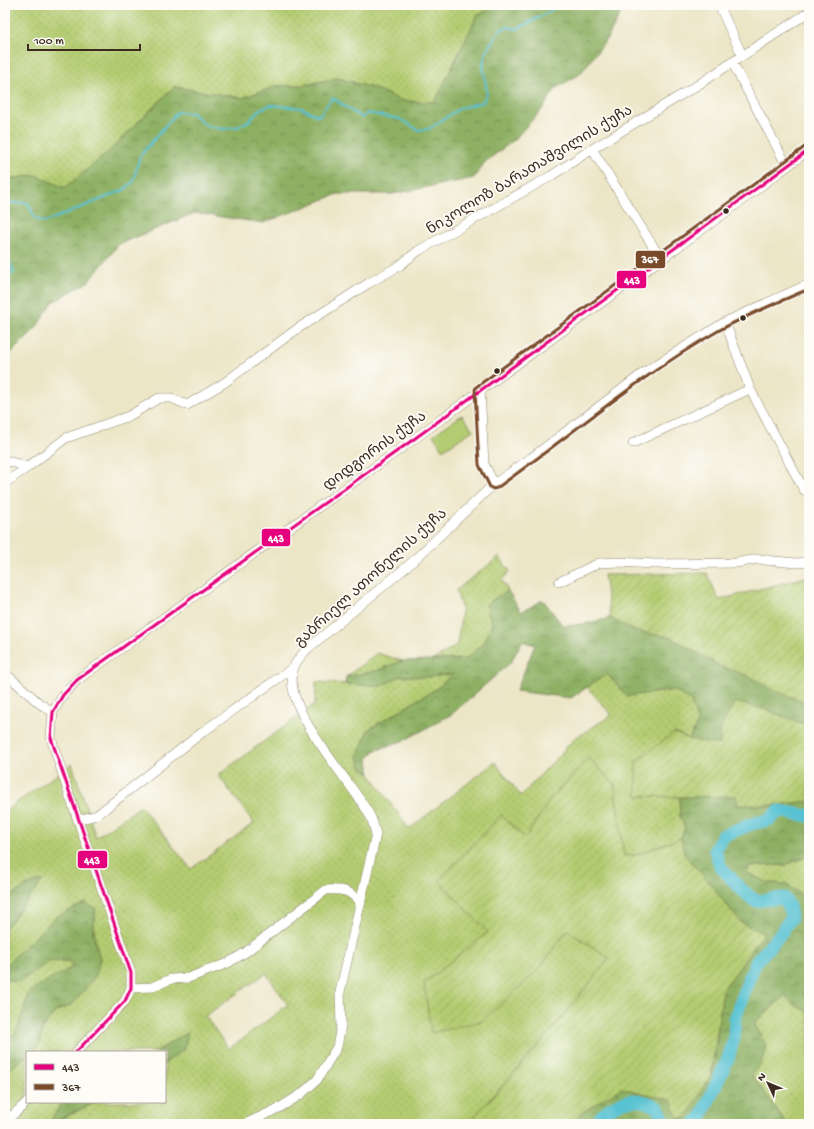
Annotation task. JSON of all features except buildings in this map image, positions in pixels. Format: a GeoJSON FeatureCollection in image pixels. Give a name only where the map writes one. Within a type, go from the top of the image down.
{"type":"FeatureCollection","features":[{"type":"Feature","properties":{"kind":"street"},"geometry":{"type":"LineString","coordinates":[[719,5],[742,55]]}},
{"type":"Feature","properties":{"kind":"street","name":"ნიკოლოზ ბარათაშვილის ქუჩა"},"geometry":{"type":"LineString","coordinates":[[5,483],[66,438],[129,416],[159,398],[171,398],[187,405],[224,383],[264,352],[369,283],[399,266],[418,251],[551,176],[809,12]]}},
{"type":"Feature","properties":{"kind":"street"},"geometry":{"type":"LineString","coordinates":[[732,62],[787,166]]}},
{"type":"Feature","properties":{"kind":"street"},"geometry":{"type":"LineString","coordinates":[[592,149],[661,260]]}},
{"type":"Feature","properties":{"kind":"street","name":"დიდგორის ქუჩა"},"geometry":{"type":"LineString","coordinates":[[131,988],[132,973],[51,738],[53,712],[63,694],[77,680],[218,581],[661,260],[809,150]]}},
{"type":"Feature","properties":{"kind":"street","name":"გაბრიელ ათონელის ქუჩა"},"geometry":{"type":"LineString","coordinates":[[244,1124],[279,1108],[300,1095],[318,1080],[337,1047],[341,1026],[340,992],[376,834],[370,814],[304,719],[294,697],[292,680],[294,668],[306,650],[410,564],[494,484],[531,458],[646,370],[725,322],[809,284]]}},
{"type":"Feature","properties":{"kind":"street"},"geometry":{"type":"LineString","coordinates":[[725,322],[750,390],[804,490]]}},
{"type":"Feature","properties":{"kind":"street"},"geometry":{"type":"LineString","coordinates":[[480,390],[484,464],[494,484]]}},
{"type":"Feature","properties":{"kind":"street"},"geometry":{"type":"LineString","coordinates":[[633,443],[750,390]]}},
{"type":"Feature","properties":{"kind":"street"},"geometry":{"type":"LineString","coordinates":[[5,460],[28,467]]}},
{"type":"Feature","properties":{"kind":"street"},"geometry":{"type":"LineString","coordinates":[[559,582],[599,563],[736,563],[758,559],[797,563],[809,562]]}},
{"type":"Feature","properties":{"kind":"street"},"geometry":{"type":"LineString","coordinates":[[732,569],[749,562],[769,560]]}},
{"type":"Feature","properties":{"kind":"street"},"geometry":{"type":"LineString","coordinates":[[78,820],[97,815],[204,731],[294,668]]}},
{"type":"Feature","properties":{"kind":"street"},"geometry":{"type":"LineString","coordinates":[[5,673],[39,703],[53,712]]}},
{"type":"Feature","properties":{"kind":"street"},"geometry":{"type":"LineString","coordinates":[[77,1051],[125,1001],[131,988],[152,987],[171,979],[188,978],[228,963],[246,952],[326,890],[340,889],[351,893],[361,903]]}},
{"type":"Feature","properties":{"kind":"street"},"geometry":{"type":"LineString","coordinates":[[5,1122],[26,1103]]}},
{"type":"Feature","properties":{"kind":"green space"},"geometry":{"type":"Polygon","coordinates":[[[5,5],[499,5],[477,16],[435,102],[402,101],[376,89],[337,78],[305,85],[277,86],[242,98],[174,87],[106,154],[65,188],[35,175],[5,180],[5,5]]]}},
{"type":"Feature","properties":{"kind":"green space"},"geometry":{"type":"Polygon","coordinates":[[[499,5],[625,5],[607,39],[580,74],[556,88],[543,108],[514,140],[485,162],[474,178],[392,194],[338,194],[263,223],[195,213],[119,244],[88,282],[53,302],[35,329],[5,359],[5,180],[35,175],[65,188],[106,154],[174,87],[242,98],[277,86],[305,85],[337,78],[376,89],[402,101],[435,102],[477,16],[499,5]]]}},
{"type":"Feature","properties":{"kind":"green space"},"geometry":{"type":"Polygon","coordinates":[[[462,415],[473,430],[443,450],[433,435],[462,415]]]}},
{"type":"Feature","properties":{"kind":"green space"},"geometry":{"type":"Polygon","coordinates":[[[499,557],[510,571],[502,580],[508,591],[486,604],[492,624],[484,644],[466,659],[432,661],[457,645],[462,610],[456,590],[499,557]]]}},
{"type":"Feature","properties":{"kind":"green space"},"geometry":{"type":"Polygon","coordinates":[[[707,573],[719,600],[809,576],[809,703],[778,692],[746,675],[720,666],[670,637],[635,631],[610,618],[604,575],[707,573]]]}},
{"type":"Feature","properties":{"kind":"green space"},"geometry":{"type":"Polygon","coordinates":[[[508,591],[521,612],[543,600],[563,626],[590,623],[610,618],[635,631],[670,637],[720,666],[746,675],[778,692],[809,703],[809,726],[766,710],[735,702],[721,727],[720,745],[689,739],[698,723],[691,701],[674,690],[627,696],[607,674],[571,698],[516,691],[535,645],[522,641],[511,662],[452,714],[407,739],[374,751],[368,759],[370,774],[361,767],[358,756],[368,730],[439,687],[453,674],[427,677],[400,676],[381,686],[345,684],[346,677],[376,671],[402,661],[466,659],[484,644],[492,624],[486,604],[508,591]]]}},
{"type":"Feature","properties":{"kind":"green space"},"geometry":{"type":"Polygon","coordinates":[[[377,653],[402,661],[376,671],[346,677],[377,653]]]}},
{"type":"Feature","properties":{"kind":"green space"},"geometry":{"type":"Polygon","coordinates":[[[453,674],[439,687],[368,730],[361,767],[370,774],[409,829],[495,762],[521,796],[575,738],[612,715],[587,687],[607,674],[627,696],[674,690],[691,701],[698,723],[689,739],[674,733],[637,796],[680,797],[680,817],[685,827],[681,838],[636,855],[624,856],[614,783],[552,797],[525,838],[439,881],[488,932],[424,983],[539,969],[567,930],[610,958],[546,1037],[468,1124],[51,1124],[94,1103],[166,1103],[166,1062],[184,1049],[187,1033],[157,1051],[32,1051],[40,1044],[43,1027],[55,1012],[73,1004],[100,959],[96,946],[95,934],[96,909],[56,917],[8,963],[20,982],[49,961],[69,961],[74,967],[29,992],[17,1032],[5,1041],[5,928],[36,890],[42,880],[26,886],[5,900],[5,811],[72,764],[96,837],[141,806],[191,869],[254,823],[218,775],[315,704],[316,682],[381,686],[400,676],[427,677],[453,674]],[[266,973],[205,1016],[229,1049],[288,1005],[266,973]]]}},
{"type":"Feature","properties":{"kind":"green space"},"geometry":{"type":"Polygon","coordinates":[[[735,702],[766,710],[809,726],[809,801],[775,805],[738,805],[736,796],[637,796],[636,761],[674,733],[689,739],[720,745],[721,727],[735,702]]]}},
{"type":"Feature","properties":{"kind":"green space"},"geometry":{"type":"Polygon","coordinates":[[[588,758],[614,783],[624,856],[636,855],[681,838],[685,856],[703,875],[741,923],[764,933],[723,990],[711,1075],[686,1118],[677,1117],[671,1100],[621,1088],[581,1113],[573,1124],[468,1124],[546,1037],[610,958],[567,930],[539,969],[482,1021],[431,1033],[424,983],[488,932],[439,881],[501,815],[525,838],[552,797],[588,758]]]}},
{"type":"Feature","properties":{"kind":"green space"},"geometry":{"type":"Polygon","coordinates":[[[736,796],[738,805],[775,805],[809,801],[809,856],[785,865],[749,866],[747,873],[769,883],[786,884],[809,900],[809,965],[803,984],[804,993],[809,994],[809,1012],[793,1004],[785,996],[754,1023],[766,1046],[761,1064],[751,1074],[787,1124],[573,1124],[581,1113],[621,1088],[671,1100],[677,1116],[712,1075],[723,990],[763,934],[741,923],[703,875],[685,856],[681,838],[685,827],[680,817],[680,797],[736,796]]]}},
{"type":"Feature","properties":{"kind":"green space"},"geometry":{"type":"Polygon","coordinates":[[[809,856],[809,900],[786,884],[769,883],[747,873],[749,866],[785,865],[809,856]]]}},
{"type":"Feature","properties":{"kind":"green space"},"geometry":{"type":"Polygon","coordinates":[[[42,880],[36,890],[5,928],[5,900],[26,886],[42,880]]]}},
{"type":"Feature","properties":{"kind":"green space"},"geometry":{"type":"Polygon","coordinates":[[[85,903],[96,909],[93,925],[94,938],[100,959],[96,975],[73,1004],[55,1012],[43,1027],[40,1044],[32,1051],[26,1051],[26,1056],[5,1073],[5,1041],[17,1032],[29,992],[74,966],[69,961],[49,961],[20,982],[7,980],[8,963],[56,917],[85,903]]]}},
{"type":"Feature","properties":{"kind":"green space"},"geometry":{"type":"Polygon","coordinates":[[[785,996],[794,1004],[809,1012],[809,1124],[787,1124],[751,1074],[761,1063],[766,1046],[754,1023],[785,996]]]}},
{"type":"Feature","properties":{"kind":"green space"},"geometry":{"type":"Polygon","coordinates":[[[188,1032],[184,1049],[166,1062],[166,1051],[157,1051],[188,1032]]]}},
{"type":"Feature","properties":{"kind":"green space"},"geometry":{"type":"Polygon","coordinates":[[[26,1056],[26,1103],[61,1103],[49,1124],[5,1124],[5,1073],[26,1056]]]}},
{"type":"Feature","properties":{"kind":"green space"},"geometry":{"type":"Polygon","coordinates":[[[61,1103],[94,1103],[49,1124],[61,1103]]]}},
{"type":"Feature","properties":{"kind":"waterway"},"geometry":{"type":"LineString","coordinates":[[5,203],[28,203],[35,219],[45,222],[124,190],[133,182],[140,156],[177,112],[192,113],[207,126],[223,129],[237,127],[249,121],[260,109],[271,105],[301,108],[319,116],[332,98],[363,118],[367,113],[400,119],[418,130],[429,129],[460,108],[483,102],[487,93],[483,64],[486,51],[500,30],[508,27],[517,29],[549,12],[556,5]]}},
{"type":"Feature","properties":{"kind":"waterway"},"geometry":{"type":"LineString","coordinates":[[5,257],[8,259],[14,272],[5,280]]}},
{"type":"Feature","properties":{"kind":"waterway"},"geometry":{"type":"LineString","coordinates":[[694,1124],[700,1119],[728,1059],[734,1038],[735,1019],[756,962],[781,933],[791,918],[789,906],[784,898],[755,901],[740,888],[720,866],[715,850],[722,836],[751,824],[769,820],[779,811],[809,816]]}},
{"type":"Feature","properties":{"kind":"waterway"},"geometry":{"type":"LineString","coordinates":[[596,1124],[604,1113],[610,1108],[624,1102],[631,1101],[649,1103],[659,1109],[665,1124]]}},
{"type":"Feature","properties":{"kind":"transit line","name":"367"},"geometry":{"type":"LineString","coordinates":[[806,146],[476,387],[479,465],[490,487],[493,489],[497,488],[660,367],[718,331],[809,289]]}},
{"type":"Feature","properties":{"kind":"transit line","name":"443"},"geometry":{"type":"LineString","coordinates":[[77,1051],[125,1001],[131,988],[131,973],[51,738],[53,712],[63,695],[77,680],[414,439],[809,150]]}}]}
